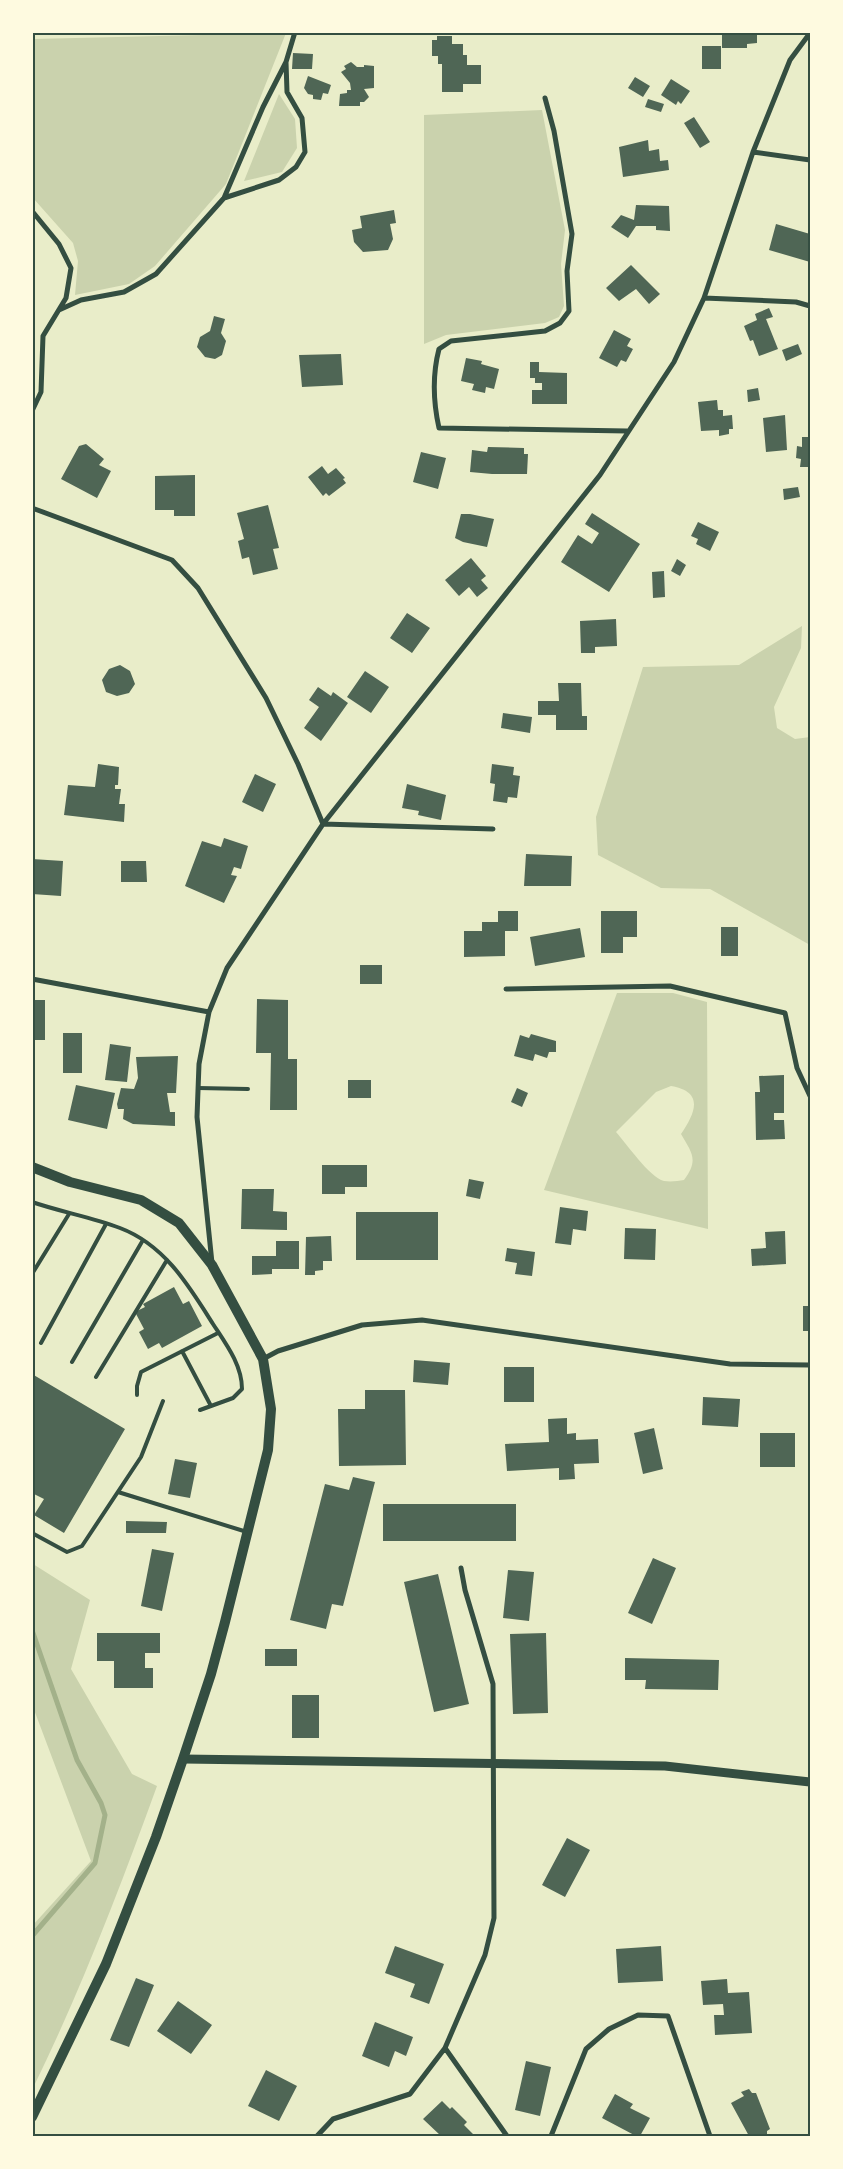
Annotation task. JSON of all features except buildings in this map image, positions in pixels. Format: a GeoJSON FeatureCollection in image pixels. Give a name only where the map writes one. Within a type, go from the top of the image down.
{"type":"FeatureCollection","features":[{"type":"Feature","properties":{"kind":"main road"},"geometry":{"type":"LineString","coordinates":[[32,1167],[70,1182],[141,1200],[179,1223],[212,1265],[263,1359],[271,1409],[268,1450],[211,1674],[183,1759],[156,1837],[106,1964],[32,2117]]}},
{"type":"Feature","properties":{"kind":"street"},"geometry":{"type":"LineString","coordinates":[[59,310],[81,300],[124,292],[156,274],[224,198],[263,107],[286,62],[295,32]]}},
{"type":"Feature","properties":{"kind":"street"},"geometry":{"type":"LineString","coordinates":[[212,1265],[197,1117],[198,1088],[209,1012],[227,968],[323,824],[600,475],[627,431],[674,362],[704,298],[753,152],[790,60],[810,33]]}},
{"type":"Feature","properties":{"kind":"street"},"geometry":{"type":"LineString","coordinates":[[224,198],[279,180],[296,167],[305,152],[302,118],[287,92],[286,62]]}},
{"type":"Feature","properties":{"kind":"street"},"geometry":{"type":"LineString","coordinates":[[545,98],[554,131],[572,234],[566,271],[569,311],[560,323],[545,331],[451,341],[439,349],[433,370],[435,410],[439,428],[627,431]]}},
{"type":"Feature","properties":{"kind":"street"},"geometry":{"type":"LineString","coordinates":[[753,152],[810,160]]}},
{"type":"Feature","properties":{"kind":"street"},"geometry":{"type":"LineString","coordinates":[[32,211],[59,244],[71,268],[66,298],[43,336],[41,392],[32,411]]}},
{"type":"Feature","properties":{"kind":"street"},"geometry":{"type":"LineString","coordinates":[[704,298],[796,302],[810,306]]}},
{"type":"Feature","properties":{"kind":"street"},"geometry":{"type":"LineString","coordinates":[[32,508],[172,560],[198,588],[266,698],[298,764],[323,824]]}},
{"type":"Feature","properties":{"kind":"street"},"geometry":{"type":"LineString","coordinates":[[323,824],[493,829]]}},
{"type":"Feature","properties":{"kind":"street"},"geometry":{"type":"LineString","coordinates":[[32,979],[209,1012]]}},
{"type":"Feature","properties":{"kind":"street"},"geometry":{"type":"LineString","coordinates":[[506,989],[670,986],[786,1013],[797,1068],[810,1096]]}},
{"type":"Feature","properties":{"kind":"street"},"geometry":{"type":"LineString","coordinates":[[263,1359],[278,1351],[362,1325],[422,1320],[730,1364],[810,1365]]}},
{"type":"Feature","properties":{"kind":"street"},"geometry":{"type":"LineString","coordinates":[[317,2136],[333,2119],[410,2094],[445,2048],[485,1955],[494,1918],[493,1684],[461,1568]]}},
{"type":"Feature","properties":{"kind":"street"},"geometry":{"type":"LineString","coordinates":[[183,1759],[665,1766],[810,1782]]}},
{"type":"Feature","properties":{"kind":"street"},"geometry":{"type":"LineString","coordinates":[[551,2136],[586,2049],[608,2029],[638,2015],[668,2016],[710,2136]]}},
{"type":"Feature","properties":{"kind":"street"},"geometry":{"type":"LineString","coordinates":[[445,2048],[507,2136]]}},
{"type":"Feature","properties":{"kind":"lane"},"geometry":{"type":"LineString","coordinates":[[198,1088],[248,1089]]}},
{"type":"Feature","properties":{"kind":"lane"},"geometry":{"type":"LineString","coordinates":[[32,1202],[121,1228],[149,1243],[167,1260],[190,1288],[230,1350],[242,1378],[242,1390],[233,1398],[200,1410]]}},
{"type":"Feature","properties":{"kind":"lane"},"geometry":{"type":"LineString","coordinates":[[32,1274],[69,1214]]}},
{"type":"Feature","properties":{"kind":"lane"},"geometry":{"type":"LineString","coordinates":[[42,1343],[106,1224]]}},
{"type":"Feature","properties":{"kind":"lane"},"geometry":{"type":"LineString","coordinates":[[72,1362],[143,1240]]}},
{"type":"Feature","properties":{"kind":"lane"},"geometry":{"type":"LineString","coordinates":[[96,1377],[167,1260]]}},
{"type":"Feature","properties":{"kind":"lane"},"geometry":{"type":"LineString","coordinates":[[137,1395],[137,1386],[141,1372],[218,1333]]}},
{"type":"Feature","properties":{"kind":"lane"},"geometry":{"type":"LineString","coordinates":[[182,1351],[211,1406]]}},
{"type":"Feature","properties":{"kind":"lane"},"geometry":{"type":"LineString","coordinates":[[32,1533],[67,1552],[82,1546],[141,1456],[163,1401]]}},
{"type":"Feature","properties":{"kind":"lane"},"geometry":{"type":"LineString","coordinates":[[118,1492],[247,1532]]}},
{"type":"Feature","properties":{"kind":"green space"},"geometry":{"type":"Polygon","coordinates":[[[286,33],[226,184],[155,266],[129,284],[75,295],[78,261],[73,243],[33,198],[33,39],[286,33]]]}},
{"type":"Feature","properties":{"kind":"green space"},"geometry":{"type":"Polygon","coordinates":[[[279,94],[295,119],[297,148],[282,172],[244,181],[279,94]]]}},
{"type":"Feature","properties":{"kind":"green space"},"geometry":{"type":"Polygon","coordinates":[[[542,110],[565,230],[561,264],[564,306],[559,317],[545,323],[446,335],[424,344],[424,115],[542,110]]]}},
{"type":"Feature","properties":{"kind":"green space"},"geometry":{"type":"Polygon","coordinates":[[[802,626],[801,648],[774,707],[777,728],[795,739],[810,737],[810,945],[710,889],[661,888],[598,855],[596,817],[643,667],[739,665],[802,626]]]}},
{"type":"Feature","properties":{"kind":"green space"},"geometry":{"type":"Polygon","coordinates":[[[617,993],[673,993],[707,1002],[708,1229],[544,1190],[617,993]],[[671,1086],[656,1092],[616,1132],[645,1167],[664,1181],[684,1180],[693,1162],[691,1152],[681,1134],[690,1118],[694,1104],[693,1098],[689,1093],[671,1086]]]}},
{"type":"Feature","properties":{"kind":"green space"},"geometry":{"type":"Polygon","coordinates":[[[33,1564],[90,1600],[71,1669],[132,1774],[157,1786],[99,1938],[51,2051],[33,2088],[33,1925],[91,1861],[33,1707],[33,1564]]]}},
{"type":"Feature","properties":{"kind":"waterway"},"geometry":{"type":"LineString","coordinates":[[32,1630],[77,1760],[101,1803],[105,1815],[95,1863],[32,1936]]}}]}
